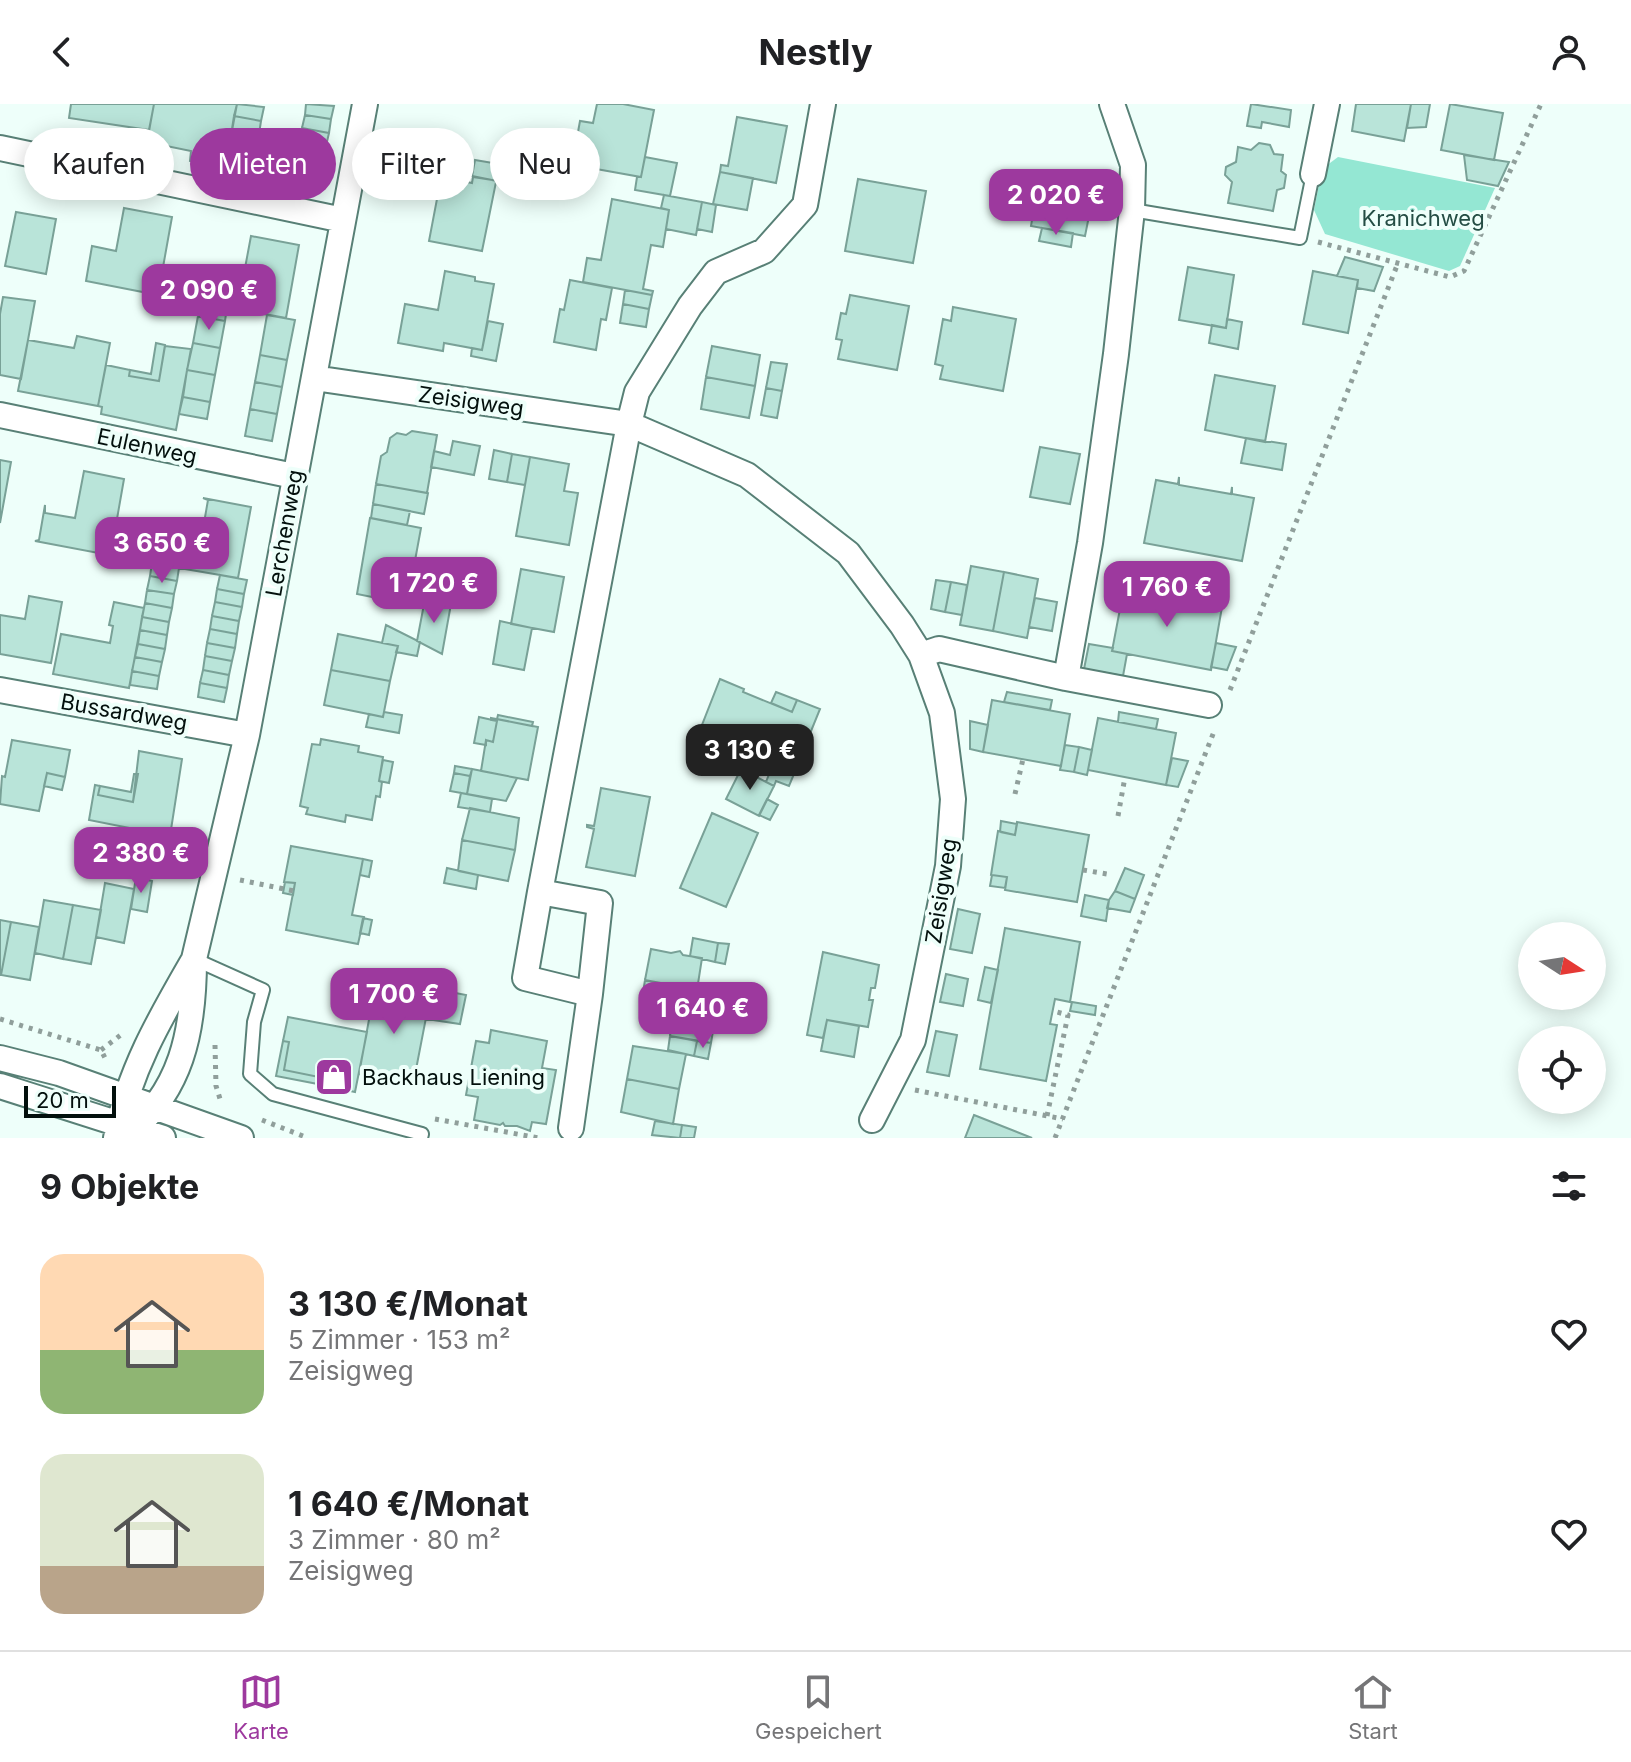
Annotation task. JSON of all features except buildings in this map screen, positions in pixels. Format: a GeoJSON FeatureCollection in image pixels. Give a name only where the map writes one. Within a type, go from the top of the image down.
{"type":"FeatureCollection","features":[{"type":"Feature","properties":{"kind":"street","name":"Lerchenweg"},"geometry":{"type":"LineString","coordinates":[[123,1132],[156,1108],[174,1080],[187,1036],[194,994],[194,959],[247,735],[365,104]]}},
{"type":"Feature","properties":{"kind":"street"},"geometry":{"type":"LineString","coordinates":[[590,994],[525,978],[637,392],[690,306],[716,272],[764,251],[805,205],[823,104]]}},
{"type":"Feature","properties":{"kind":"street"},"geometry":{"type":"LineString","coordinates":[[1066,678],[1090,543],[1132,210],[1133,165],[1112,104]]}},
{"type":"Feature","properties":{"kind":"street"},"geometry":{"type":"LineString","coordinates":[[1313,174],[1327,104]]}},
{"type":"Feature","properties":{"kind":"street"},"geometry":{"type":"LineString","coordinates":[[0,148],[343,220]]}},
{"type":"Feature","properties":{"kind":"street","name":"Zeisigweg"},"geometry":{"type":"LineString","coordinates":[[314,378],[629,424],[747,475],[848,553],[921,655],[942,713],[953,799],[948,866],[913,1040],[872,1120]]}},
{"type":"Feature","properties":{"kind":"street","name":"Eulenweg"},"geometry":{"type":"LineString","coordinates":[[0,415],[294,476]]}},
{"type":"Feature","properties":{"kind":"street"},"geometry":{"type":"LineString","coordinates":[[921,655],[939,649],[1218,708]]}},
{"type":"Feature","properties":{"kind":"street","name":"Bussardweg"},"geometry":{"type":"LineString","coordinates":[[0,690],[247,735]]}},
{"type":"Feature","properties":{"kind":"street"},"geometry":{"type":"LineString","coordinates":[[540,892],[600,903],[571,1128]]}},
{"type":"Feature","properties":{"kind":"street","name":"Lerchenweg"},"geometry":{"type":"LineString","coordinates":[[123,1132],[126,1096],[149,1038],[194,959]]}},
{"type":"Feature","properties":{"kind":"street"},"geometry":{"type":"LineString","coordinates":[[0,1058],[59,1073],[241,1138]]}},
{"type":"Feature","properties":{"kind":"street"},"geometry":{"type":"LineString","coordinates":[[0,1086],[123,1132],[163,1138]]}},
{"type":"Feature","properties":{"kind":"lane"},"geometry":{"type":"LineString","coordinates":[[1132,210],[1300,238],[1313,174]]}},
{"type":"Feature","properties":{"kind":"lane"},"geometry":{"type":"LineString","coordinates":[[194,959],[263,990],[254,1022],[250,1074],[273,1094],[422,1134],[421,1138]]}},
{"type":"Feature","properties":{"kind":"path"},"geometry":{"type":"LineString","coordinates":[[1300,238],[1450,277],[1464,271],[1541,104]]}},
{"type":"Feature","properties":{"kind":"path"},"geometry":{"type":"LineString","coordinates":[[1055,1138],[1218,708],[1398,263]]}},
{"type":"Feature","properties":{"kind":"path"},"geometry":{"type":"LineString","coordinates":[[1015,794],[1023,759]]}},
{"type":"Feature","properties":{"kind":"path"},"geometry":{"type":"LineString","coordinates":[[1118,816],[1125,777]]}},
{"type":"Feature","properties":{"kind":"path"},"geometry":{"type":"LineString","coordinates":[[1083,870],[1107,874]]}},
{"type":"Feature","properties":{"kind":"path"},"geometry":{"type":"LineString","coordinates":[[214,874],[294,891]]}},
{"type":"Feature","properties":{"kind":"path"},"geometry":{"type":"LineString","coordinates":[[1047,1116],[1068,1015],[1053,1011]]}},
{"type":"Feature","properties":{"kind":"path"},"geometry":{"type":"LineString","coordinates":[[0,1019],[101,1050]]}},
{"type":"Feature","properties":{"kind":"path"},"geometry":{"type":"LineString","coordinates":[[890,1085],[1063,1119]]}},
{"type":"Feature","properties":{"kind":"path"},"geometry":{"type":"LineString","coordinates":[[426,1117],[539,1138]]}},
{"type":"Feature","properties":{"kind":"green space","name":"Kranichweg"},"geometry":{"type":"Polygon","coordinates":[[[1338,157],[1495,188],[1460,266],[1449,271],[1325,234],[1314,210],[1322,169],[1338,157]]]}},
{"type":"Feature","properties":{"kind":"place","name":"Backhaus Liening"},"geometry":{"type":"Point","coordinates":[334,1077]}}]}
